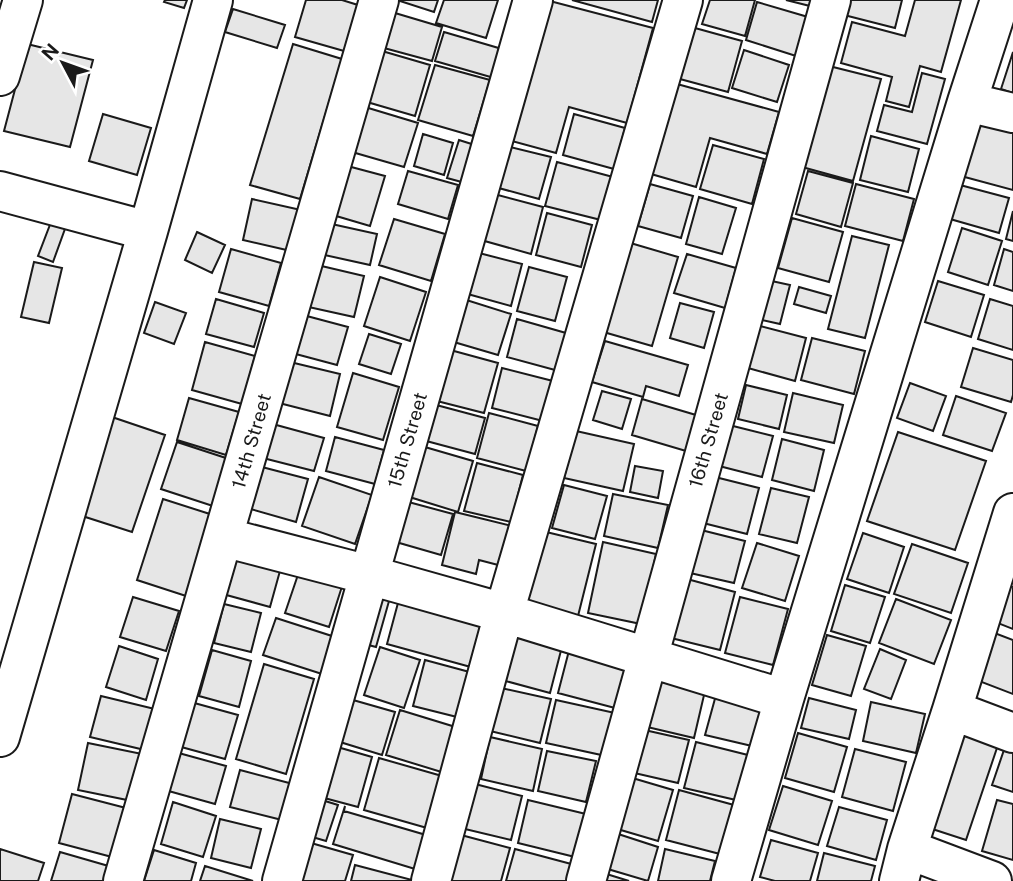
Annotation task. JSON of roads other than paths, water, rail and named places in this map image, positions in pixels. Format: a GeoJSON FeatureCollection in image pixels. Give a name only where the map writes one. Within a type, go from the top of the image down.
{"type":"FeatureCollection","features":[{"type":"Feature","properties":{"kind":"street"},"geometry":{"type":"LineString","coordinates":[[0,76],[23,0]]}},
{"type":"Feature","properties":{"kind":"street"},"geometry":{"type":"LineString","coordinates":[[0,737],[213,0]]}},
{"type":"Feature","properties":{"kind":"street","name":"14th Street"},"geometry":{"type":"LineString","coordinates":[[123,881],[379,0]]}},
{"type":"Feature","properties":{"kind":"street","name":"15th Street"},"geometry":{"type":"LineString","coordinates":[[282,881],[533,0]]}},
{"type":"Feature","properties":{"kind":"street"},"geometry":{"type":"LineString","coordinates":[[431,881],[504,613],[683,0]]}},
{"type":"Feature","properties":{"kind":"street","name":"16th Street"},"geometry":{"type":"LineString","coordinates":[[586,881],[831,0]]}},
{"type":"Feature","properties":{"kind":"street"},"geometry":{"type":"LineString","coordinates":[[732,881],[784,699],[1000,0]]}},
{"type":"Feature","properties":{"kind":"street"},"geometry":{"type":"LineString","coordinates":[[967,102],[1013,113]]}},
{"type":"Feature","properties":{"kind":"street"},"geometry":{"type":"LineString","coordinates":[[0,191],[148,231]]}},
{"type":"Feature","properties":{"kind":"street"},"geometry":{"type":"LineString","coordinates":[[992,881],[903,865],[952,710],[1004,577],[1013,513]]}},
{"type":"Feature","properties":{"kind":"street"},"geometry":{"type":"LineString","coordinates":[[223,537],[504,613],[784,699]]}},
{"type":"Feature","properties":{"kind":"street"},"geometry":{"type":"LineString","coordinates":[[952,710],[1013,733]]}}]}
